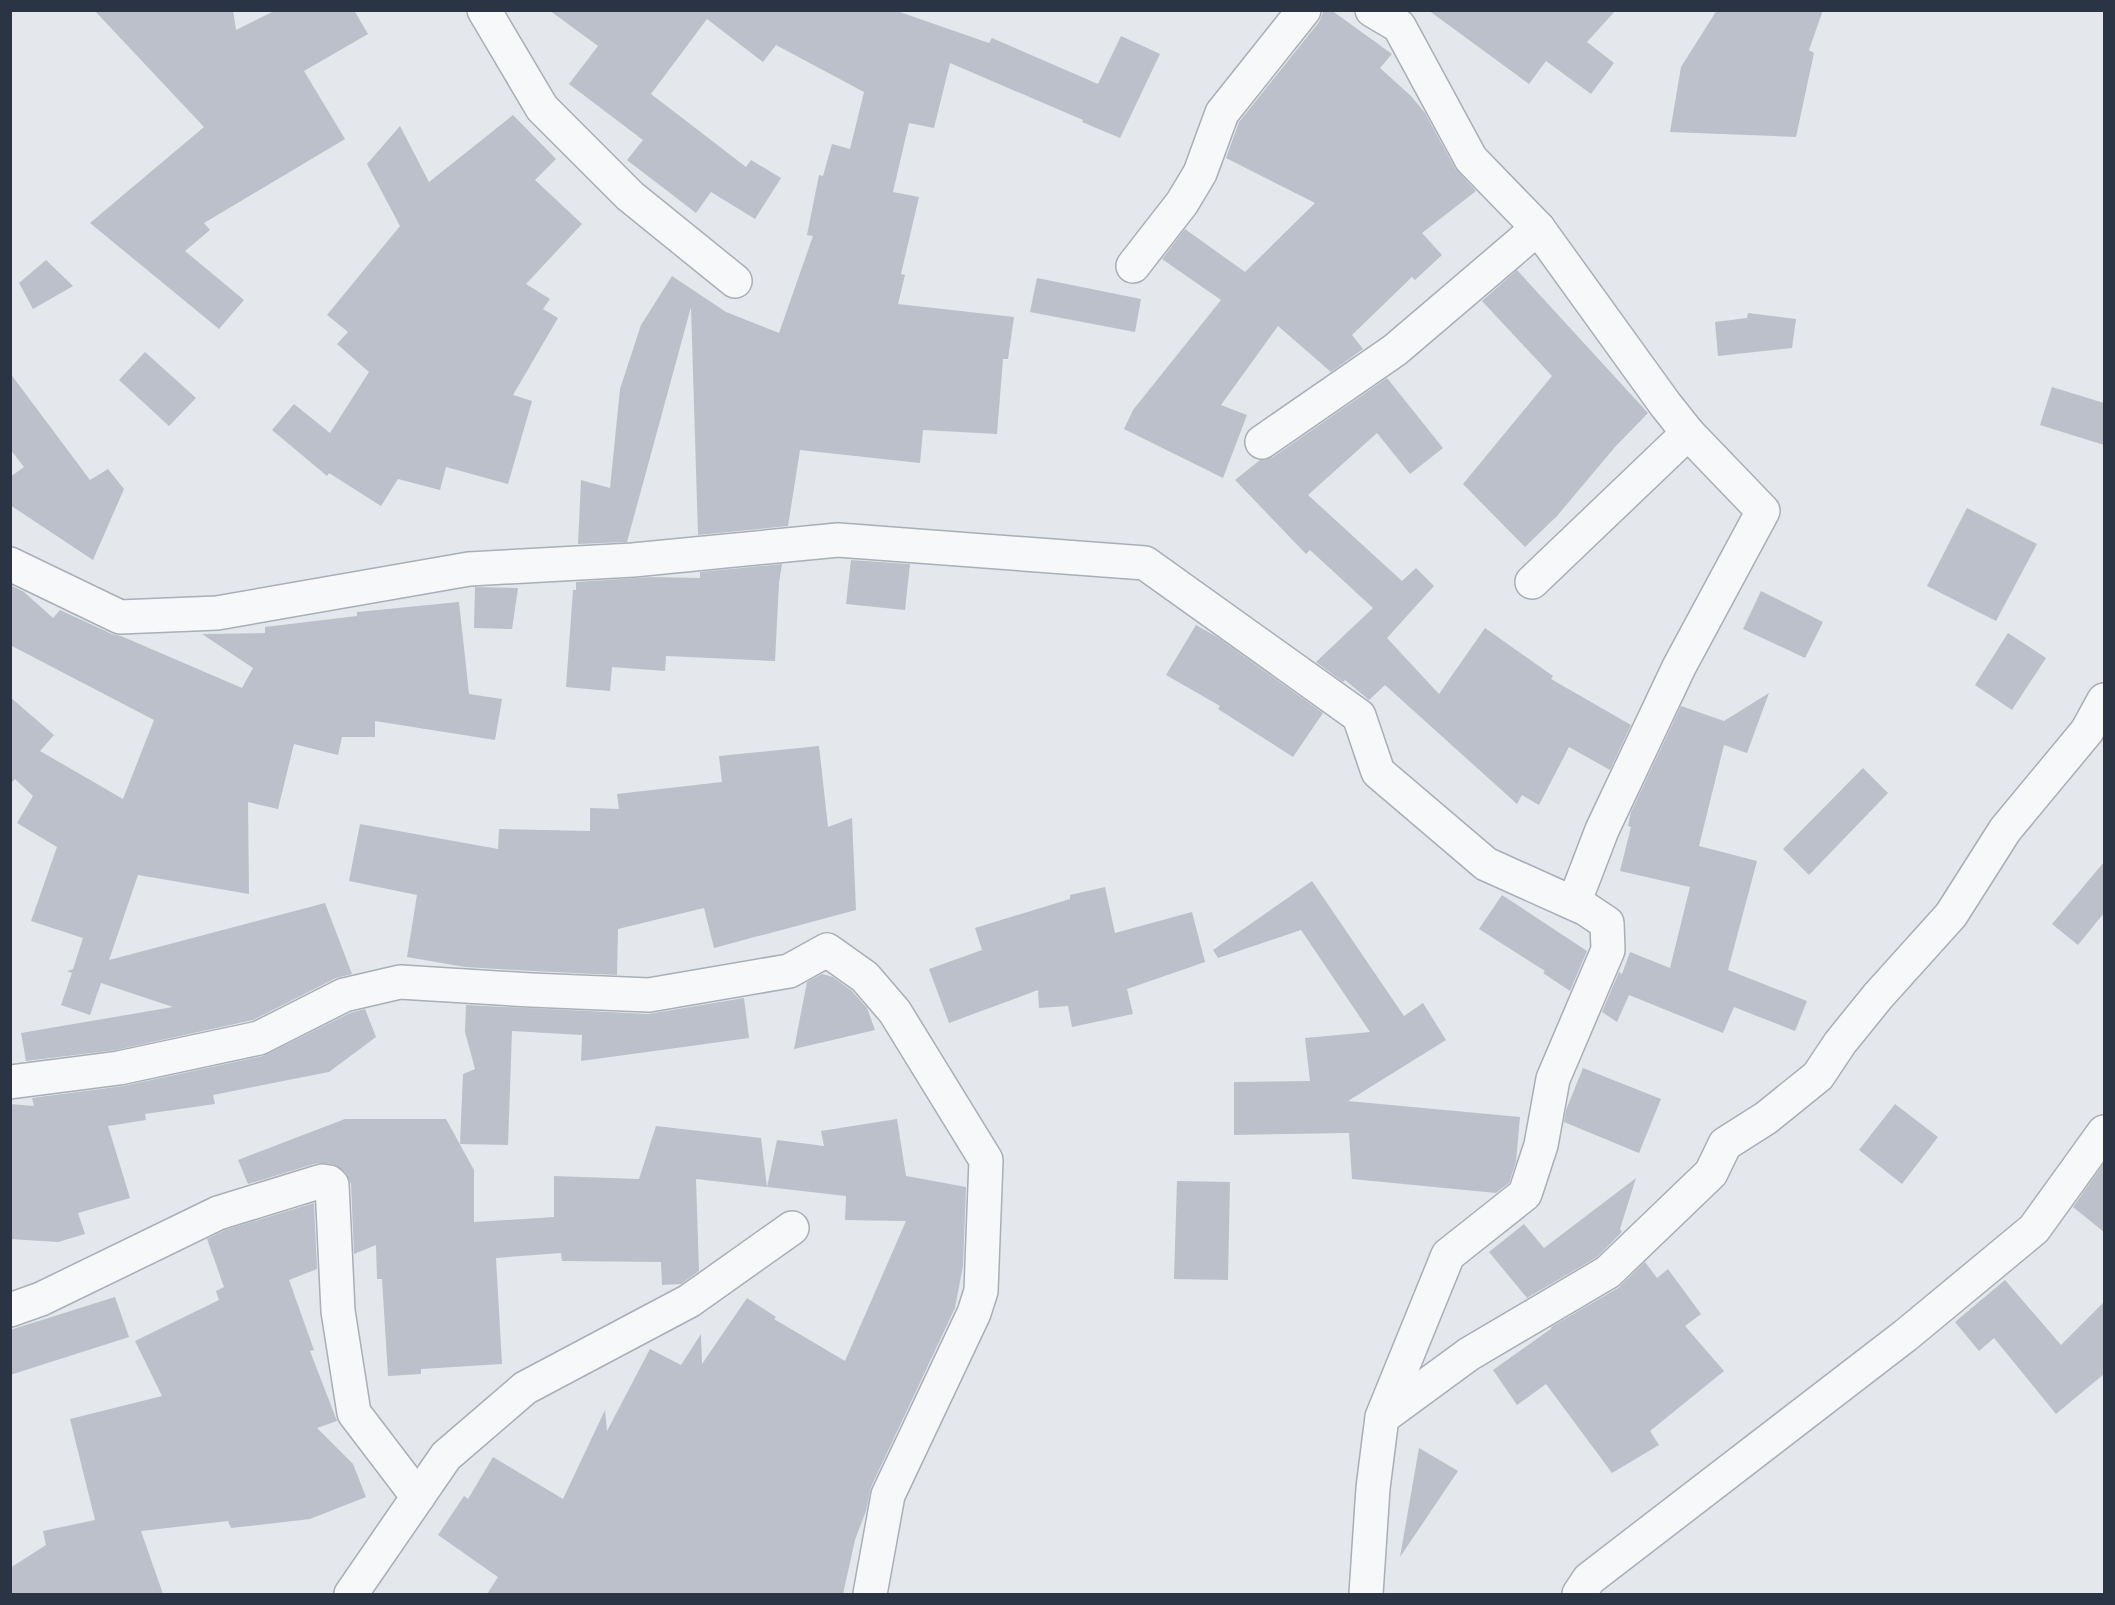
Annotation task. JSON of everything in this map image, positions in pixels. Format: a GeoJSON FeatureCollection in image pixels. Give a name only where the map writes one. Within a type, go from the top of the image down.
{"type":"FeatureCollection","features":[{"type":"Feature","properties":{"kind":"street"},"geometry":{"type":"LineString","coordinates":[[484,10],[542,108],[630,196],[735,281]]}},
{"type":"Feature","properties":{"kind":"street"},"geometry":{"type":"LineString","coordinates":[[1133,266],[1182,203],[1200,173],[1222,113],[1304,10]]}},
{"type":"Feature","properties":{"kind":"street"},"geometry":{"type":"LineString","coordinates":[[1372,10],[1399,26],[1471,159],[1538,228],[1688,433],[1763,511],[1679,667],[1602,830],[1574,903]]}},
{"type":"Feature","properties":{"kind":"street"},"geometry":{"type":"LineString","coordinates":[[1262,442],[1395,350],[1538,228]]}},
{"type":"Feature","properties":{"kind":"street"},"geometry":{"type":"LineString","coordinates":[[1532,582],[1688,433]]}},
{"type":"Feature","properties":{"kind":"street"},"geometry":{"type":"LineString","coordinates":[[10,564],[120,617],[217,613],[469,569],[633,560],[838,540],[1145,563],[1359,716],[1378,772],[1486,864],[1574,903],[1607,923],[1608,950],[1553,1079],[1541,1145],[1526,1194],[1448,1255],[1382,1418],[1373,1488],[1366,1594]]}},
{"type":"Feature","properties":{"kind":"street"},"geometry":{"type":"LineString","coordinates":[[1382,1418],[1469,1354],[1608,1272],[1711,1173],[1725,1144],[1766,1118],[1818,1076],[1840,1043],[1878,996],[1952,915],[2005,830],[2086,731],[2104,700]]}},
{"type":"Feature","properties":{"kind":"street"},"geometry":{"type":"LineString","coordinates":[[10,1082],[119,1068],[259,1038],[344,996],[400,982],[650,995],[789,971],[827,950],[865,977],[895,1012],[986,1160],[981,1291],[974,1313],[888,1495],[870,1594]]}},
{"type":"Feature","properties":{"kind":"street"},"geometry":{"type":"LineString","coordinates":[[1579,1594],[1589,1579],[1905,1335],[2034,1229],[2104,1132]]}},
{"type":"Feature","properties":{"kind":"street"},"geometry":{"type":"LineString","coordinates":[[10,1310],[41,1299],[218,1213],[322,1181],[329,1182],[332,1185],[338,1311],[354,1413],[418,1497]]}},
{"type":"Feature","properties":{"kind":"street"},"geometry":{"type":"LineString","coordinates":[[351,1594],[446,1456],[525,1388],[689,1301],[792,1228]]}},
{"type":"Feature","properties":{"kind":"building"},"geometry":{"type":"Polygon","coordinates":[[[94,10],[233,10],[236,30],[276,10],[354,10],[368,34],[304,71],[345,139],[204,223],[210,230],[185,251],[244,300],[219,329],[90,223],[204,127],[94,10]]]}},
{"type":"Feature","properties":{"kind":"building"},"geometry":{"type":"Polygon","coordinates":[[[549,10],[894,10],[989,43],[992,38],[1098,84],[1121,36],[1160,54],[1120,138],[950,63],[934,128],[909,123],[893,192],[919,197],[901,274],[905,275],[898,304],[1014,317],[1008,359],[1003,359],[997,434],[923,430],[920,463],[800,450],[788,526],[698,535],[691,307],[627,542],[578,544],[581,480],[610,488],[620,389],[641,325],[672,276],[726,312],[779,333],[813,236],[807,235],[819,175],[823,176],[832,144],[850,149],[864,92],[776,45],[763,62],[707,19],[651,94],[746,167],[751,160],[781,178],[755,219],[711,192],[696,213],[627,160],[643,140],[569,84],[598,46],[549,10]]]}},
{"type":"Feature","properties":{"kind":"building"},"geometry":{"type":"Polygon","coordinates":[[[1324,10],[1331,10],[1392,54],[1380,68],[1411,96],[1425,113],[1455,168],[1476,191],[1422,233],[1442,255],[1415,280],[1412,277],[1352,335],[1363,349],[1331,372],[1278,326],[1221,405],[1247,415],[1223,478],[1124,429],[1133,410],[1221,300],[1162,259],[1185,229],[1245,272],[1315,203],[1226,158],[1239,122],[1319,22],[1324,10]]]}},
{"type":"Feature","properties":{"kind":"building"},"geometry":{"type":"Polygon","coordinates":[[[1428,10],[1616,10],[1587,42],[1614,63],[1591,94],[1546,61],[1529,84],[1428,10]]]}},
{"type":"Feature","properties":{"kind":"building"},"geometry":{"type":"Polygon","coordinates":[[[1717,10],[1823,10],[1809,50],[1814,53],[1796,137],[1670,132],[1681,67],[1717,10]]]}},
{"type":"Feature","properties":{"kind":"building"},"geometry":{"type":"Polygon","coordinates":[[[513,115],[556,159],[535,180],[582,224],[526,284],[550,299],[543,309],[558,318],[513,395],[532,401],[508,484],[446,467],[440,490],[398,479],[381,506],[329,473],[327,476],[272,430],[294,404],[330,433],[369,372],[337,344],[348,332],[327,315],[400,226],[367,164],[400,126],[429,182],[513,115]]]}},
{"type":"Feature","properties":{"kind":"building"},"geometry":{"type":"Polygon","coordinates":[[[46,260],[73,286],[33,309],[19,283],[46,260]]]}},
{"type":"Feature","properties":{"kind":"building"},"geometry":{"type":"Polygon","coordinates":[[[1517,270],[1648,413],[1615,447],[1557,516],[1525,547],[1463,484],[1552,376],[1482,301],[1517,270]]]}},
{"type":"Feature","properties":{"kind":"building"},"geometry":{"type":"Polygon","coordinates":[[[1037,278],[1141,299],[1135,332],[1030,312],[1037,278]]]}},
{"type":"Feature","properties":{"kind":"building"},"geometry":{"type":"Polygon","coordinates":[[[1748,313],[1796,319],[1792,348],[1718,356],[1715,322],[1747,318],[1748,313]]]}},
{"type":"Feature","properties":{"kind":"building"},"geometry":{"type":"Polygon","coordinates":[[[145,352],[196,398],[169,426],[119,380],[145,352]]]}},
{"type":"Feature","properties":{"kind":"building"},"geometry":{"type":"Polygon","coordinates":[[[10,373],[90,480],[108,469],[124,489],[93,560],[10,505],[10,477],[24,467],[10,449],[10,373]]]}},
{"type":"Feature","properties":{"kind":"building"},"geometry":{"type":"Polygon","coordinates":[[[1387,378],[1443,448],[1410,474],[1377,433],[1308,495],[1402,581],[1416,568],[1434,586],[1387,638],[1439,694],[1485,628],[1553,676],[1551,679],[1631,725],[1610,770],[1569,747],[1539,805],[1522,795],[1517,804],[1385,685],[1369,700],[1345,680],[1343,682],[1316,662],[1373,608],[1310,550],[1306,554],[1235,480],[1260,460],[1273,457],[1387,378]]]}},
{"type":"Feature","properties":{"kind":"building"},"geometry":{"type":"Polygon","coordinates":[[[2052,387],[2104,403],[2104,445],[2040,425],[2052,387]]]}},
{"type":"Feature","properties":{"kind":"building"},"geometry":{"type":"Polygon","coordinates":[[[1967,508],[2037,544],[1996,621],[1927,586],[1967,508]]]}},
{"type":"Feature","properties":{"kind":"building"},"geometry":{"type":"Polygon","coordinates":[[[851,560],[910,564],[905,610],[846,604],[851,560]]]}},
{"type":"Feature","properties":{"kind":"building"},"geometry":{"type":"Polygon","coordinates":[[[782,564],[775,661],[666,656],[665,671],[612,667],[610,691],[566,687],[573,590],[576,590],[576,582],[652,577],[700,578],[700,572],[782,564]]]}},
{"type":"Feature","properties":{"kind":"building"},"geometry":{"type":"Polygon","coordinates":[[[10,585],[24,592],[53,618],[60,610],[242,688],[253,668],[202,634],[265,633],[265,627],[357,616],[357,612],[459,602],[469,694],[502,699],[495,740],[375,721],[375,737],[342,737],[338,755],[294,744],[278,809],[248,802],[249,894],[138,875],[109,960],[325,903],[352,974],[336,978],[253,1020],[116,1050],[26,1061],[21,1033],[173,1007],[101,983],[90,1015],[61,1005],[72,973],[67,971],[73,969],[83,938],[31,921],[57,847],[17,823],[33,796],[15,779],[10,784],[10,697],[54,735],[40,751],[123,799],[154,720],[10,645],[10,585]]]}},
{"type":"Feature","properties":{"kind":"building"},"geometry":{"type":"Polygon","coordinates":[[[475,587],[518,588],[512,629],[474,628],[475,587]]]}},
{"type":"Feature","properties":{"kind":"building"},"geometry":{"type":"Polygon","coordinates":[[[1761,591],[1823,622],[1805,658],[1743,629],[1761,591]]]}},
{"type":"Feature","properties":{"kind":"building"},"geometry":{"type":"Polygon","coordinates":[[[1196,625],[1217,637],[1323,713],[1293,757],[1218,709],[1220,706],[1166,675],[1196,625]]]}},
{"type":"Feature","properties":{"kind":"building"},"geometry":{"type":"Polygon","coordinates":[[[2008,633],[2046,658],[2012,710],[1975,685],[2008,633]]]}},
{"type":"Feature","properties":{"kind":"building"},"geometry":{"type":"Polygon","coordinates":[[[1769,693],[1747,753],[1724,745],[1699,846],[1757,861],[1728,970],[1807,1001],[1795,1031],[1734,1007],[1723,1033],[1629,995],[1617,1022],[1602,1012],[1619,972],[1622,974],[1630,952],[1670,968],[1690,887],[1620,871],[1631,827],[1628,826],[1631,812],[1681,706],[1724,721],[1769,693]]]}},
{"type":"Feature","properties":{"kind":"building"},"geometry":{"type":"Polygon","coordinates":[[[819,746],[828,827],[852,818],[856,910],[714,948],[704,908],[618,929],[617,975],[532,971],[465,967],[407,957],[417,895],[349,881],[360,824],[498,849],[499,829],[590,831],[590,808],[619,809],[617,794],[722,782],[719,756],[819,746]]]}},
{"type":"Feature","properties":{"kind":"building"},"geometry":{"type":"Polygon","coordinates":[[[1863,768],[1888,793],[1809,875],[1783,849],[1863,768]]]}},
{"type":"Feature","properties":{"kind":"building"},"geometry":{"type":"Polygon","coordinates":[[[2104,862],[2104,913],[2078,945],[2052,924],[2104,862]]]}},
{"type":"Feature","properties":{"kind":"building"},"geometry":{"type":"Polygon","coordinates":[[[1312,881],[1404,1016],[1423,1003],[1446,1040],[1348,1101],[1520,1117],[1516,1162],[1509,1183],[1496,1193],[1352,1179],[1349,1133],[1234,1135],[1234,1082],[1310,1081],[1305,1038],[1370,1032],[1301,930],[1218,958],[1213,950],[1312,881]]]}},
{"type":"Feature","properties":{"kind":"building"},"geometry":{"type":"Polygon","coordinates":[[[1105,887],[1115,933],[1192,912],[1205,962],[1127,989],[1133,1014],[1072,1027],[1068,1006],[1039,1008],[1038,990],[949,1023],[929,969],[982,950],[975,928],[1070,899],[1070,895],[1105,887]]]}},
{"type":"Feature","properties":{"kind":"building"},"geometry":{"type":"Polygon","coordinates":[[[1502,895],[1587,951],[1570,991],[1543,973],[1545,971],[1479,929],[1502,895]]]}},
{"type":"Feature","properties":{"kind":"building"},"geometry":{"type":"Polygon","coordinates":[[[822,974],[833,977],[852,991],[867,1008],[875,1030],[794,1049],[807,982],[822,974]]]}},
{"type":"Feature","properties":{"kind":"building"},"geometry":{"type":"Polygon","coordinates":[[[744,998],[749,1038],[581,1061],[582,1035],[512,1031],[508,1145],[460,1144],[463,1074],[475,1069],[465,1032],[466,1005],[648,1014],[744,998]]]}},
{"type":"Feature","properties":{"kind":"building"},"geometry":{"type":"Polygon","coordinates":[[[365,1009],[376,1037],[329,1072],[213,1095],[215,1104],[145,1114],[146,1120],[108,1126],[130,1198],[78,1213],[85,1234],[58,1242],[10,1239],[10,1104],[34,1106],[32,1098],[123,1086],[263,1056],[350,1013],[365,1009]]]}},
{"type":"Feature","properties":{"kind":"building"},"geometry":{"type":"Polygon","coordinates":[[[1583,1068],[1661,1099],[1639,1153],[1564,1122],[1566,1110],[1583,1068]]]}},
{"type":"Feature","properties":{"kind":"building"},"geometry":{"type":"Polygon","coordinates":[[[1895,1104],[1938,1137],[1902,1184],[1859,1150],[1895,1104]]]}},
{"type":"Feature","properties":{"kind":"building"},"geometry":{"type":"Polygon","coordinates":[[[345,1119],[446,1119],[474,1170],[474,1222],[554,1217],[554,1176],[639,1179],[656,1126],[761,1138],[767,1187],[696,1179],[699,1271],[681,1284],[662,1285],[661,1262],[562,1261],[561,1253],[496,1258],[502,1364],[421,1369],[421,1374],[388,1376],[382,1279],[377,1279],[376,1245],[354,1254],[351,1184],[345,1172],[332,1164],[317,1163],[248,1184],[238,1160],[345,1119]]]}},
{"type":"Feature","properties":{"kind":"building"},"geometry":{"type":"Polygon","coordinates":[[[897,1119],[906,1176],[966,1187],[963,1266],[955,1308],[871,1487],[866,1511],[855,1540],[843,1594],[487,1594],[498,1577],[438,1535],[464,1496],[468,1499],[493,1457],[563,1499],[605,1410],[607,1431],[650,1349],[681,1365],[701,1334],[702,1364],[747,1298],[776,1317],[774,1319],[845,1361],[906,1221],[845,1220],[846,1196],[767,1187],[777,1140],[824,1146],[821,1131],[897,1119]]]}},
{"type":"Feature","properties":{"kind":"building"},"geometry":{"type":"Polygon","coordinates":[[[2104,1163],[2104,1232],[2073,1207],[2104,1163]]]}},
{"type":"Feature","properties":{"kind":"building"},"geometry":{"type":"Polygon","coordinates":[[[1636,1178],[1620,1229],[1622,1232],[1597,1257],[1527,1298],[1489,1252],[1524,1224],[1544,1248],[1636,1178]]]}},
{"type":"Feature","properties":{"kind":"building"},"geometry":{"type":"Polygon","coordinates":[[[1177,1181],[1230,1182],[1228,1280],[1174,1279],[1177,1181]]]}},
{"type":"Feature","properties":{"kind":"building"},"geometry":{"type":"Polygon","coordinates":[[[314,1203],[317,1269],[289,1280],[314,1350],[310,1351],[337,1421],[317,1428],[353,1464],[366,1497],[310,1519],[231,1528],[228,1521],[141,1531],[163,1594],[10,1594],[10,1568],[46,1545],[43,1531],[95,1520],[70,1419],[162,1396],[135,1341],[219,1300],[216,1291],[224,1287],[207,1239],[225,1230],[314,1203]]]}},
{"type":"Feature","properties":{"kind":"building"},"geometry":{"type":"Polygon","coordinates":[[[1645,1262],[1657,1278],[1668,1269],[1701,1314],[1685,1326],[1724,1371],[1650,1431],[1659,1445],[1612,1473],[1546,1384],[1517,1405],[1493,1370],[1551,1327],[1618,1288],[1645,1262]]]}},
{"type":"Feature","properties":{"kind":"building"},"geometry":{"type":"Polygon","coordinates":[[[2005,1280],[2061,1345],[2104,1302],[2104,1374],[2056,1414],[1994,1338],[1979,1351],[1955,1322],[2005,1280]]]}},
{"type":"Feature","properties":{"kind":"building"},"geometry":{"type":"Polygon","coordinates":[[[115,1297],[129,1337],[10,1375],[10,1330],[115,1297]]]}},
{"type":"Feature","properties":{"kind":"building"},"geometry":{"type":"Polygon","coordinates":[[[1419,1448],[1458,1471],[1400,1557],[1419,1448]]]}}]}
